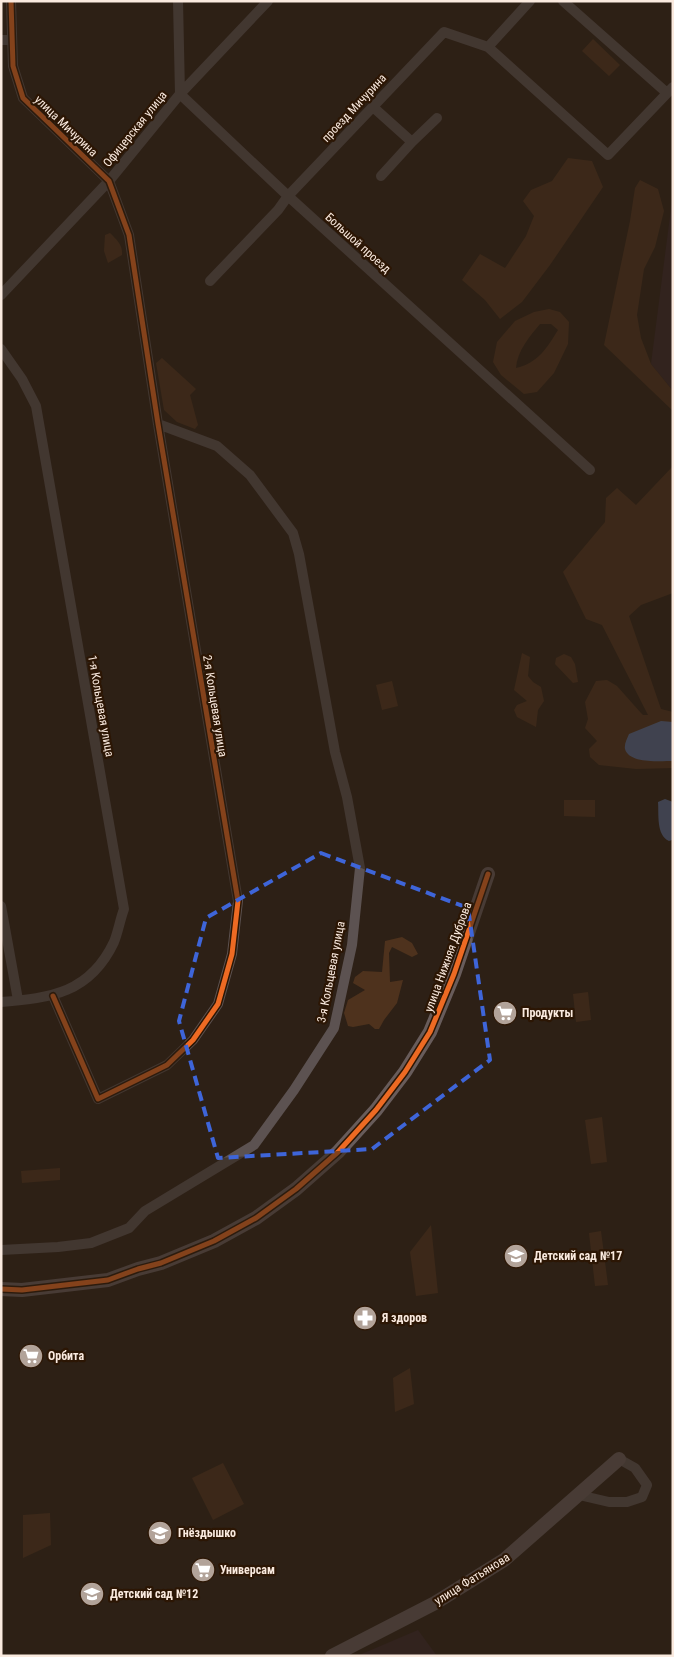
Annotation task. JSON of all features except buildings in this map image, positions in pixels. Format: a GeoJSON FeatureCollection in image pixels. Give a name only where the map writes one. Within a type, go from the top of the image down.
{"type":"FeatureCollection","features":[{"type":"Feature","properties":{"kind":"street","name":"улица Мичурина"},"geometry":{"type":"LineString","coordinates":[[11,1],[13,66],[23,98],[109,181],[129,235],[132,256]]}},
{"type":"Feature","properties":{"kind":"street"},"geometry":{"type":"LineString","coordinates":[[178,1],[180,94]]}},
{"type":"Feature","properties":{"kind":"street","name":"Офицерская улица"},"geometry":{"type":"LineString","coordinates":[[1,295],[109,181],[180,94],[268,1]]}},
{"type":"Feature","properties":{"kind":"street"},"geometry":{"type":"LineString","coordinates":[[530,1],[488,46],[608,155],[670,90],[563,1]]}},
{"type":"Feature","properties":{"kind":"street","name":"проезд Мичурина"},"geometry":{"type":"LineString","coordinates":[[210,281],[444,32],[488,46]]}},
{"type":"Feature","properties":{"kind":"street"},"geometry":{"type":"LineString","coordinates":[[1,40],[12,40]]}},
{"type":"Feature","properties":{"kind":"street","name":"Большой проезд"},"geometry":{"type":"LineString","coordinates":[[180,94],[288,196],[590,470]]}},
{"type":"Feature","properties":{"kind":"street"},"geometry":{"type":"LineString","coordinates":[[373,107],[412,142]]}},
{"type":"Feature","properties":{"kind":"street"},"geometry":{"type":"LineString","coordinates":[[381,176],[437,118]]}},
{"type":"Feature","properties":{"kind":"street","name":"2-я Кольцевая улица"},"geometry":{"type":"LineString","coordinates":[[53,996],[98,1099],[167,1065],[193,1040],[218,1004],[232,954],[238,901],[158,424],[132,256]]}},
{"type":"Feature","properties":{"kind":"street","name":"1-я Кольцевая улица"},"geometry":{"type":"LineString","coordinates":[[1,348],[22,379],[36,406],[124,909],[114,942],[99,966],[75,988],[53,996],[1,1002]]}},
{"type":"Feature","properties":{"kind":"street","name":"3-я Кольцевая улица"},"geometry":{"type":"LineString","coordinates":[[1,1250],[90,1243],[129,1228],[145,1211],[254,1145],[294,1090],[334,1028],[352,945],[360,868],[347,797],[335,752],[299,554],[293,533],[250,475],[217,446],[158,424]]}},
{"type":"Feature","properties":{"kind":"street","name":"улица Нижняя Дуброва"},"geometry":{"type":"LineString","coordinates":[[1,1289],[22,1290],[108,1280],[161,1263],[214,1241],[256,1218],[296,1189],[338,1152],[376,1110],[405,1072],[425,1040],[437,1017],[454,974],[488,874]]}},
{"type":"Feature","properties":{"kind":"street"},"geometry":{"type":"LineString","coordinates":[[1,906],[18,1000]]}},
{"type":"Feature","properties":{"kind":"street"},"geometry":{"type":"LineString","coordinates":[[579,1495],[609,1502],[627,1502],[642,1497],[647,1485],[636,1468],[618,1459]]}},
{"type":"Feature","properties":{"kind":"street","name":"улица Фатьянова"},"geometry":{"type":"LineString","coordinates":[[332,1656],[435,1602],[504,1560],[618,1459]]}},
{"type":"Feature","properties":{"kind":"highlighted area"},"geometry":{"type":"Polygon","coordinates":[[[321,853],[468,908],[490,1060],[372,1149],[218,1158],[179,1021],[206,918],[321,853]]]}},
{"type":"Feature","properties":{"kind":"shaded area"},"geometry":{"type":"Polygon","coordinates":[[[593,39],[620,65],[609,76],[582,51],[593,39]]]}},
{"type":"Feature","properties":{"kind":"shaded area"},"geometry":{"type":"Polygon","coordinates":[[[568,158],[592,161],[603,187],[550,265],[522,302],[500,319],[485,300],[462,280],[480,254],[505,268],[526,236],[534,216],[523,201],[531,190],[552,181],[568,158]]]}},
{"type":"Feature","properties":{"kind":"shaded area"},"geometry":{"type":"Polygon","coordinates":[[[640,180],[658,189],[664,211],[655,247],[644,269],[637,315],[641,338],[651,364],[673,391],[673,411],[604,345],[635,188],[640,180]]]}},
{"type":"Feature","properties":{"kind":"shaded area"},"geometry":{"type":"Polygon","coordinates":[[[673,193],[673,391],[651,364],[673,193]]]}},
{"type":"Feature","properties":{"kind":"shaded area"},"geometry":{"type":"Polygon","coordinates":[[[110,233],[120,245],[122,255],[108,263],[104,251],[105,235],[110,233]]]}},
{"type":"Feature","properties":{"kind":"shaded area"},"geometry":{"type":"Polygon","coordinates":[[[549,309],[560,312],[569,322],[568,344],[554,373],[537,392],[524,394],[501,375],[493,362],[497,342],[515,321],[534,312],[549,309]],[[540,324],[532,334],[521,350],[516,368],[536,359],[546,349],[558,330],[551,324],[540,324]]]}},
{"type":"Feature","properties":{"kind":"shaded area"},"geometry":{"type":"Polygon","coordinates":[[[162,358],[196,389],[190,395],[198,425],[195,429],[177,422],[164,410],[156,363],[162,358]]]}},
{"type":"Feature","properties":{"kind":"shaded area"},"geometry":{"type":"Polygon","coordinates":[[[673,466],[673,593],[641,605],[629,616],[661,709],[673,712],[673,768],[636,769],[599,765],[590,757],[589,749],[597,741],[585,728],[588,719],[585,702],[596,681],[607,680],[617,686],[643,715],[648,715],[602,625],[586,619],[563,572],[605,522],[606,498],[617,488],[636,505],[673,466]]]}},
{"type":"Feature","properties":{"kind":"shaded area"},"geometry":{"type":"Polygon","coordinates":[[[522,653],[530,657],[528,676],[541,687],[544,701],[538,710],[536,727],[517,717],[514,710],[517,705],[527,701],[514,690],[522,653]]]}},
{"type":"Feature","properties":{"kind":"shaded area"},"geometry":{"type":"Polygon","coordinates":[[[564,654],[571,657],[575,664],[578,682],[573,683],[555,664],[556,658],[564,654]]]}},
{"type":"Feature","properties":{"kind":"shaded area"},"geometry":{"type":"Polygon","coordinates":[[[392,681],[398,706],[382,710],[376,685],[392,681]]]}},
{"type":"Feature","properties":{"kind":"shaded area"},"geometry":{"type":"Polygon","coordinates":[[[564,800],[595,800],[595,817],[564,816],[564,800]]]}},
{"type":"Feature","properties":{"kind":"shaded area"},"geometry":{"type":"Polygon","coordinates":[[[402,937],[412,943],[418,954],[412,957],[392,947],[389,953],[390,982],[403,980],[397,1003],[379,1029],[375,1029],[369,1024],[348,1026],[344,1013],[348,1000],[365,990],[353,983],[355,977],[363,971],[382,972],[385,941],[402,937]]]}},
{"type":"Feature","properties":{"kind":"shaded area"},"geometry":{"type":"Polygon","coordinates":[[[588,992],[591,1020],[576,1022],[573,994],[588,992]]]}},
{"type":"Feature","properties":{"kind":"shaded area"},"geometry":{"type":"Polygon","coordinates":[[[602,1117],[607,1162],[591,1164],[585,1120],[602,1117]]]}},
{"type":"Feature","properties":{"kind":"shaded area"},"geometry":{"type":"Polygon","coordinates":[[[60,1168],[60,1180],[22,1183],[21,1171],[60,1168]]]}},
{"type":"Feature","properties":{"kind":"shaded area"},"geometry":{"type":"Polygon","coordinates":[[[431,1225],[438,1293],[416,1296],[410,1252],[431,1225]]]}},
{"type":"Feature","properties":{"kind":"shaded area"},"geometry":{"type":"Polygon","coordinates":[[[601,1231],[608,1285],[595,1286],[589,1233],[601,1231]]]}},
{"type":"Feature","properties":{"kind":"shaded area"},"geometry":{"type":"Polygon","coordinates":[[[410,1368],[414,1404],[395,1412],[393,1378],[410,1368]]]}},
{"type":"Feature","properties":{"kind":"shaded area"},"geometry":{"type":"Polygon","coordinates":[[[223,1463],[244,1504],[213,1520],[192,1478],[223,1463]]]}},
{"type":"Feature","properties":{"kind":"shaded area"},"geometry":{"type":"Polygon","coordinates":[[[50,1513],[51,1545],[23,1558],[23,1515],[50,1513]]]}},
{"type":"Feature","properties":{"kind":"shaded area"},"geometry":{"type":"Polygon","coordinates":[[[418,1630],[437,1656],[357,1656],[418,1630]]]}},
{"type":"Feature","properties":{"kind":"water"},"geometry":{"type":"Polygon","coordinates":[[[661,721],[673,722],[673,761],[646,761],[628,754],[625,745],[629,734],[661,721]]]}},
{"type":"Feature","properties":{"kind":"water"},"geometry":{"type":"Polygon","coordinates":[[[665,799],[673,802],[672,840],[669,841],[662,834],[659,824],[658,802],[665,799]]]}},
{"type":"Feature","properties":{"kind":"cycle path"},"geometry":{"type":"LineString","coordinates":[[11,1],[13,66],[23,98],[109,181],[129,235],[158,424],[238,901],[232,954],[218,1004],[193,1040],[167,1065],[98,1099],[53,996]]}},
{"type":"Feature","properties":{"kind":"cycle path"},"geometry":{"type":"LineString","coordinates":[[1,1289],[22,1290],[108,1280],[161,1263],[214,1241],[256,1218],[296,1189],[338,1152],[376,1110],[405,1072],[430,1032],[454,974],[488,874]]}},
{"type":"Feature","properties":{"kind":"place","name":"Продукты"},"geometry":{"type":"Point","coordinates":[505,1013]}},
{"type":"Feature","properties":{"kind":"place","name":"Детский сад №17"},"geometry":{"type":"Point","coordinates":[516,1256]}},
{"type":"Feature","properties":{"kind":"place","name":"Я здоров"},"geometry":{"type":"Point","coordinates":[365,1318]}},
{"type":"Feature","properties":{"kind":"place","name":"Орбита"},"geometry":{"type":"Point","coordinates":[31,1356]}},
{"type":"Feature","properties":{"kind":"place","name":"Гнёздышко"},"geometry":{"type":"Point","coordinates":[160,1533]}},
{"type":"Feature","properties":{"kind":"place","name":"Универсам"},"geometry":{"type":"Point","coordinates":[203,1570]}},
{"type":"Feature","properties":{"kind":"place","name":"Детский сад №12"},"geometry":{"type":"Point","coordinates":[92,1594]}}]}
